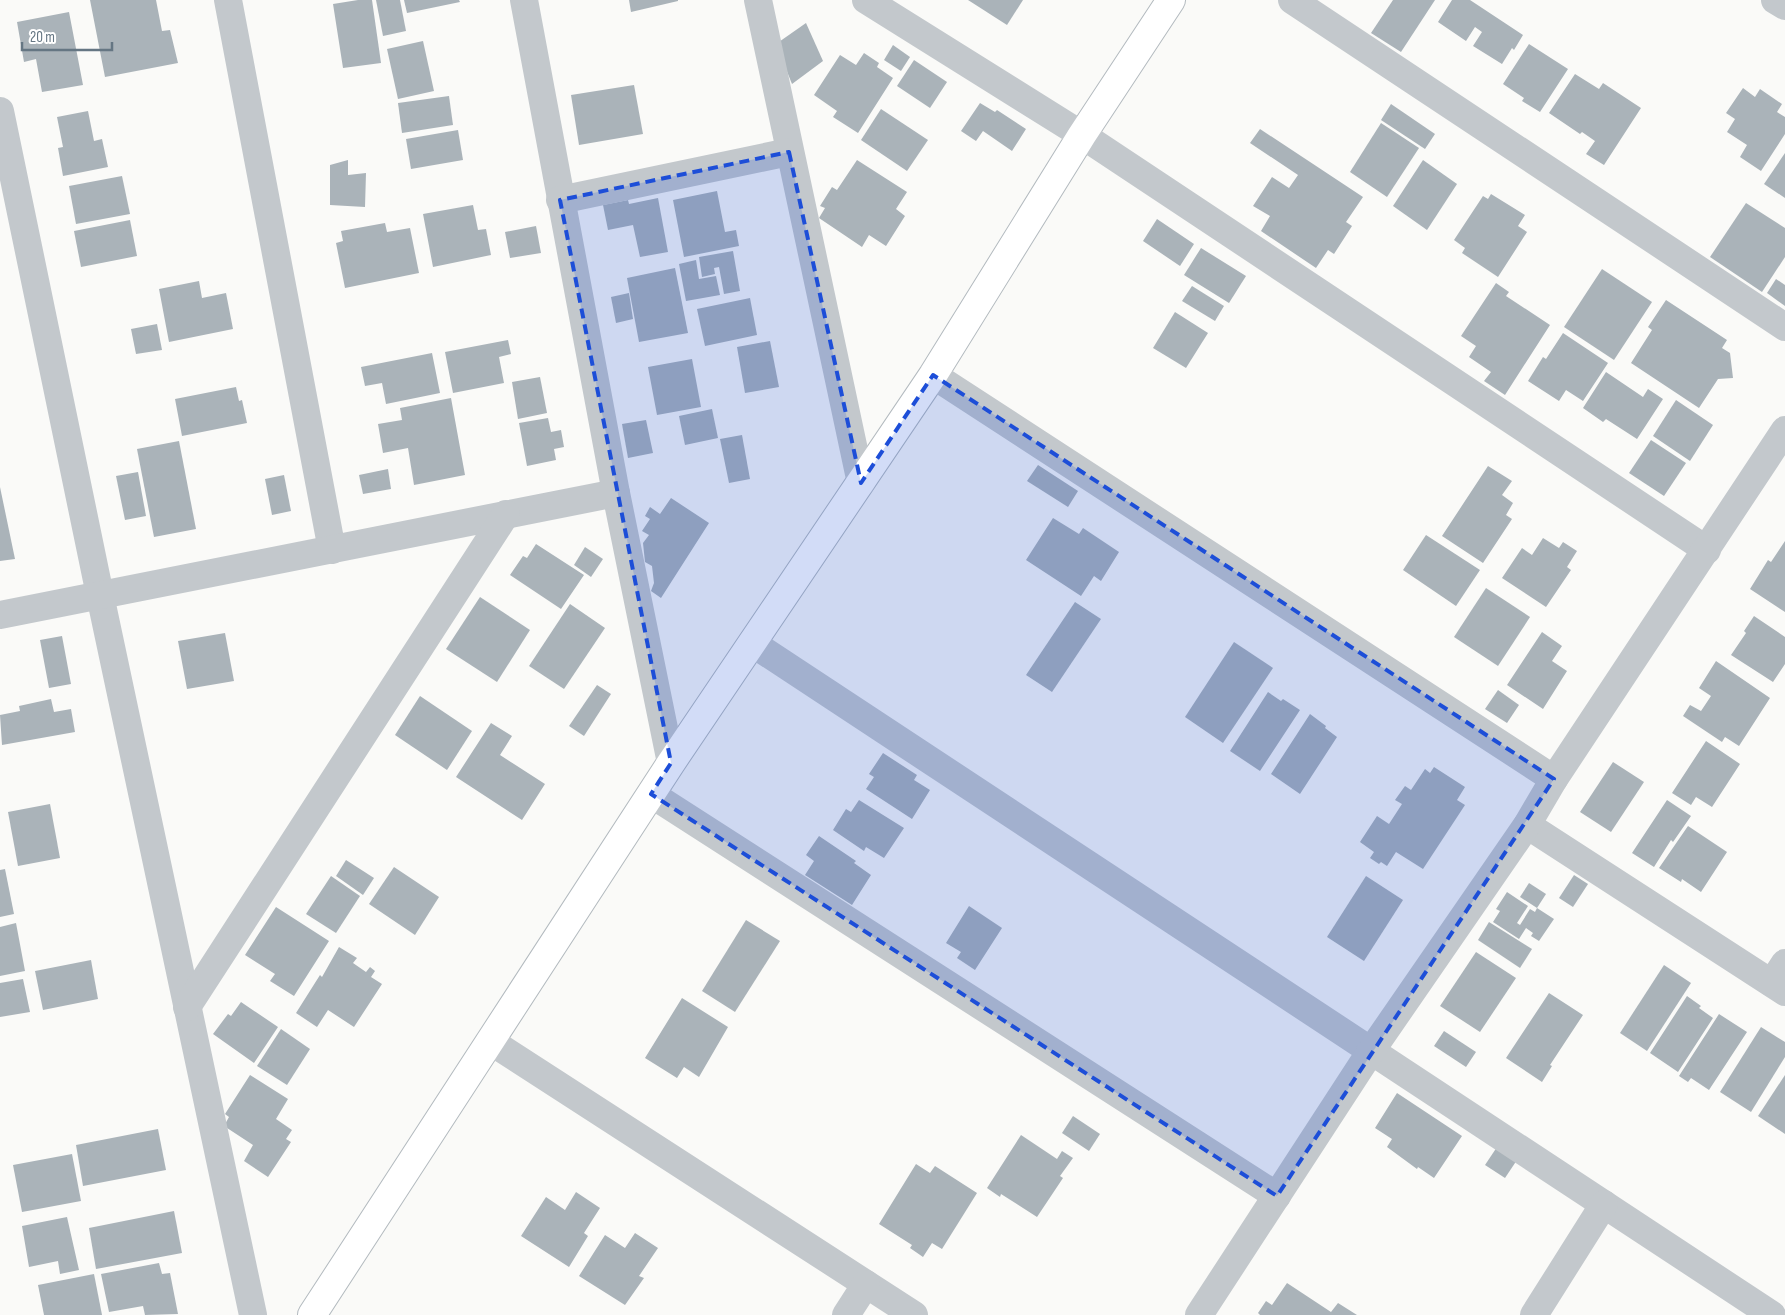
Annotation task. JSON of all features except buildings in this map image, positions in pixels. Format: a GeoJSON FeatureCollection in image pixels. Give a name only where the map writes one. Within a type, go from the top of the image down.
{"type":"FeatureCollection","features":[{"type":"Feature","properties":{"kind":"street"},"geometry":{"type":"LineString","coordinates":[[228,0],[332,550]]}},
{"type":"Feature","properties":{"kind":"street"},"geometry":{"type":"LineString","coordinates":[[524,0],[616,493],[671,763]]}},
{"type":"Feature","properties":{"kind":"street"},"geometry":{"type":"LineString","coordinates":[[758,0],[861,483]]}},
{"type":"Feature","properties":{"kind":"street"},"geometry":{"type":"LineString","coordinates":[[866,0],[1082,134],[1707,550]]}},
{"type":"Feature","properties":{"kind":"street"},"geometry":{"type":"LineString","coordinates":[[312,1315],[671,763],[933,375],[1082,134],[1171,0]]}},
{"type":"Feature","properties":{"kind":"street"},"geometry":{"type":"LineString","coordinates":[[1292,0],[1785,327]]}},
{"type":"Feature","properties":{"kind":"street"},"geometry":{"type":"LineString","coordinates":[[1775,0],[1785,6]]}},
{"type":"Feature","properties":{"kind":"street"},"geometry":{"type":"LineString","coordinates":[[0,111],[100,595],[253,1315]]}},
{"type":"Feature","properties":{"kind":"street"},"geometry":{"type":"LineString","coordinates":[[560,200],[789,152]]}},
{"type":"Feature","properties":{"kind":"street"},"geometry":{"type":"LineString","coordinates":[[933,375],[1554,779]]}},
{"type":"Feature","properties":{"kind":"street"},"geometry":{"type":"LineString","coordinates":[[1199,1315],[1371,1051],[1527,825],[1554,779],[1785,430]]}},
{"type":"Feature","properties":{"kind":"street"},"geometry":{"type":"LineString","coordinates":[[0,615],[616,493]]}},
{"type":"Feature","properties":{"kind":"street"},"geometry":{"type":"LineString","coordinates":[[188,1007],[506,514]]}},
{"type":"Feature","properties":{"kind":"street"},"geometry":{"type":"LineString","coordinates":[[752,643],[1772,1315]]}},
{"type":"Feature","properties":{"kind":"street"},"geometry":{"type":"LineString","coordinates":[[651,794],[1277,1196]]}},
{"type":"Feature","properties":{"kind":"street"},"geometry":{"type":"LineString","coordinates":[[1527,825],[1781,979]]}},
{"type":"Feature","properties":{"kind":"street"},"geometry":{"type":"LineString","coordinates":[[490,1041],[914,1315]]}},
{"type":"Feature","properties":{"kind":"street"},"geometry":{"type":"LineString","coordinates":[[1534,1315],[1604,1204]]}},
{"type":"Feature","properties":{"kind":"street"},"geometry":{"type":"LineString","coordinates":[[846,1315],[866,1284]]}},
{"type":"Feature","properties":{"kind":"highlighted area"},"geometry":{"type":"Polygon","coordinates":[[[789,152],[861,483],[933,375],[1554,779],[1277,1196],[651,794],[671,763],[560,200],[789,152]]]}}]}
